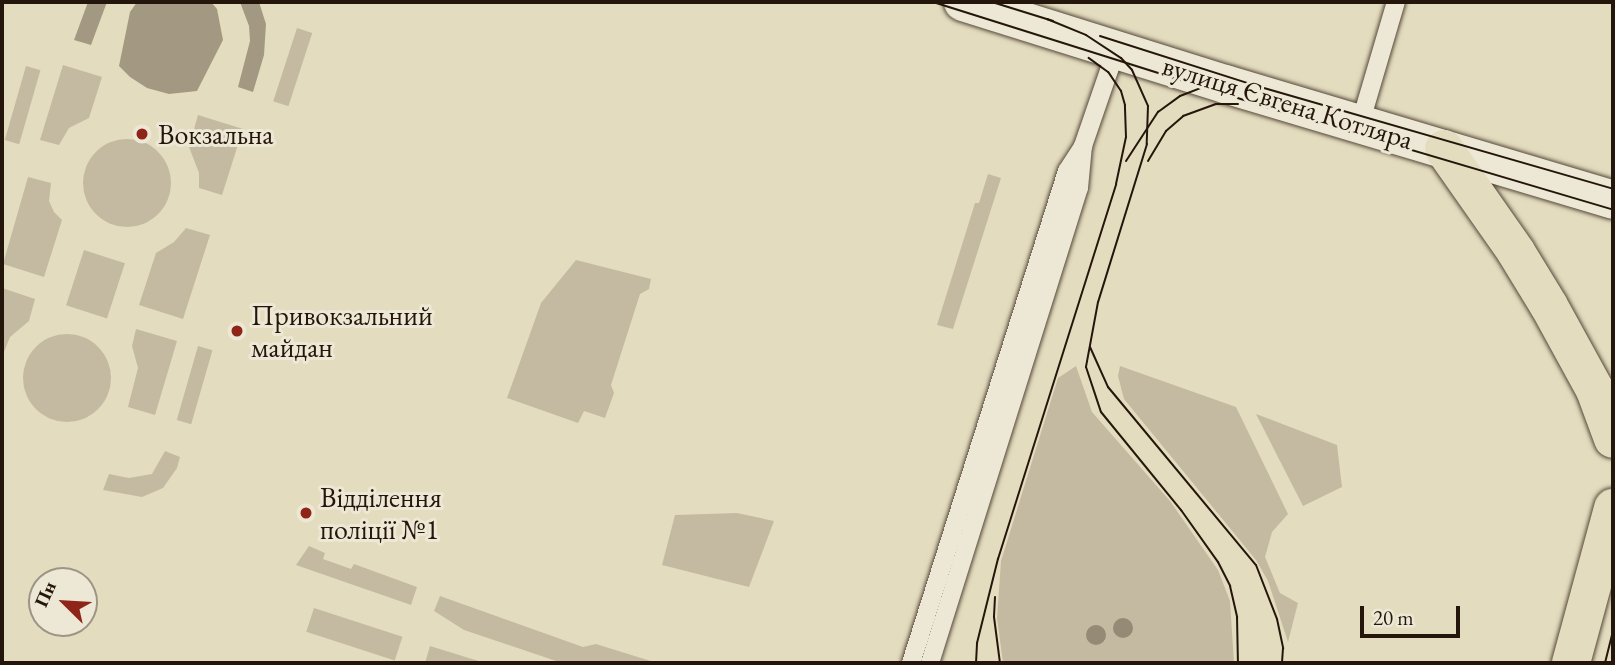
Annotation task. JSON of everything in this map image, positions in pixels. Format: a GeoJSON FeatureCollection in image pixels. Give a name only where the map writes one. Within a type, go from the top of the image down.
{"type":"FeatureCollection","features":[{"type":"Feature","properties":{"kind":"main road","name":"вулиця Євгена Котляра"},"geometry":{"type":"LineString","coordinates":[[963,2],[1613,200]]}},
{"type":"Feature","properties":{"kind":"main road"},"geometry":{"type":"LineString","coordinates":[[1444,149],[1516,251],[1549,306],[1595,390],[1613,439]]}},
{"type":"Feature","properties":{"kind":"main road"},"geometry":{"type":"LineString","coordinates":[[1571,663],[1613,508]]}},
{"type":"Feature","properties":{"kind":"lane"},"geometry":{"type":"LineString","coordinates":[[1360,124],[1396,2]]}},
{"type":"Feature","properties":{"kind":"lane"},"geometry":{"type":"LineString","coordinates":[[911,663],[1068,171],[1083,146],[1116,50]]}},
{"type":"Feature","properties":{"kind":"lane"},"geometry":{"type":"LineString","coordinates":[[930,663],[1083,176],[1083,146]]}},
{"type":"Feature","properties":{"kind":"shaded area"},"geometry":{"type":"Polygon","coordinates":[[[88,2],[107,2],[91,45],[74,40],[88,2]]]}},
{"type":"Feature","properties":{"kind":"shaded area"},"geometry":{"type":"Polygon","coordinates":[[[137,2],[211,2],[217,9],[223,40],[197,91],[169,94],[147,88],[119,66],[130,12],[137,2]]]}},
{"type":"Feature","properties":{"kind":"shaded area"},"geometry":{"type":"Polygon","coordinates":[[[240,2],[259,2],[266,24],[264,55],[253,92],[238,87],[250,41],[249,26],[240,2]]]}},
{"type":"Feature","properties":{"kind":"shaded area"},"geometry":{"type":"Polygon","coordinates":[[[297,28],[312,33],[288,106],[273,101],[297,28]]]}},
{"type":"Feature","properties":{"kind":"shaded area"},"geometry":{"type":"Polygon","coordinates":[[[63,65],[102,77],[89,118],[69,128],[59,145],[40,140],[63,65]]]}},
{"type":"Feature","properties":{"kind":"shaded area"},"geometry":{"type":"Polygon","coordinates":[[[26,66],[40,70],[19,144],[5,140],[26,66]]]}},
{"type":"Feature","properties":{"kind":"shaded area"},"geometry":{"type":"Polygon","coordinates":[[[198,115],[243,129],[222,195],[199,188],[199,173],[189,147],[198,115]]]}},
{"type":"Feature","properties":{"kind":"shaded area"},"geometry":{"type":"Polygon","coordinates":[[[127,139],[144,142],[158,152],[168,166],[171,183],[168,200],[158,214],[144,224],[127,227],[110,224],[96,214],[86,200],[83,183],[86,166],[96,152],[110,142],[127,139]]]}},
{"type":"Feature","properties":{"kind":"shaded area"},"geometry":{"type":"Polygon","coordinates":[[[988,174],[1001,178],[953,329],[937,325],[975,203],[979,203],[988,174]]]}},
{"type":"Feature","properties":{"kind":"shaded area"},"geometry":{"type":"Polygon","coordinates":[[[28,177],[51,183],[49,201],[62,220],[44,277],[3,264],[28,177]]]}},
{"type":"Feature","properties":{"kind":"shaded area"},"geometry":{"type":"Polygon","coordinates":[[[186,228],[210,235],[183,319],[139,305],[156,253],[174,242],[186,228]]]}},
{"type":"Feature","properties":{"kind":"shaded area"},"geometry":{"type":"Polygon","coordinates":[[[84,250],[125,263],[107,318],[66,305],[84,250]]]}},
{"type":"Feature","properties":{"kind":"shaded area"},"geometry":{"type":"Polygon","coordinates":[[[576,260],[651,279],[649,289],[640,294],[611,385],[614,393],[605,418],[584,411],[578,423],[507,398],[541,303],[576,260]]]}},
{"type":"Feature","properties":{"kind":"shaded area"},"geometry":{"type":"Polygon","coordinates":[[[2,288],[35,299],[29,321],[10,337],[2,357],[2,288]]]}},
{"type":"Feature","properties":{"kind":"shaded area"},"geometry":{"type":"Polygon","coordinates":[[[136,329],[177,341],[155,415],[128,407],[138,368],[132,346],[136,329]]]}},
{"type":"Feature","properties":{"kind":"shaded area"},"geometry":{"type":"Polygon","coordinates":[[[67,334],[92,341],[104,353],[111,378],[104,403],[92,415],[67,422],[42,415],[30,403],[23,378],[30,353],[42,341],[67,334]]]}},
{"type":"Feature","properties":{"kind":"shaded area"},"geometry":{"type":"Polygon","coordinates":[[[198,346],[212,350],[191,424],[177,420],[198,346]]]}},
{"type":"Feature","properties":{"kind":"shaded area"},"geometry":{"type":"Polygon","coordinates":[[[1076,366],[1092,412],[1170,501],[1218,570],[1230,601],[1234,663],[1003,663],[997,618],[1001,561],[1058,378],[1076,366]]]}},
{"type":"Feature","properties":{"kind":"shaded area"},"geometry":{"type":"Polygon","coordinates":[[[1120,366],[1236,407],[1288,514],[1272,532],[1265,557],[1280,593],[1298,603],[1288,642],[1268,581],[1256,560],[1124,399],[1118,376],[1120,366]]]}},
{"type":"Feature","properties":{"kind":"shaded area"},"geometry":{"type":"Polygon","coordinates":[[[1256,414],[1337,445],[1342,487],[1303,506],[1256,414]]]}},
{"type":"Feature","properties":{"kind":"shaded area"},"geometry":{"type":"Polygon","coordinates":[[[165,451],[180,457],[177,468],[163,488],[142,497],[103,490],[109,474],[129,478],[152,474],[165,451]]]}},
{"type":"Feature","properties":{"kind":"shaded area"},"geometry":{"type":"Polygon","coordinates":[[[737,513],[774,521],[749,587],[662,565],[675,515],[737,513]]]}},
{"type":"Feature","properties":{"kind":"shaded area"},"geometry":{"type":"Polygon","coordinates":[[[309,546],[325,553],[323,559],[351,569],[354,564],[417,587],[411,605],[296,565],[309,546]]]}},
{"type":"Feature","properties":{"kind":"shaded area"},"geometry":{"type":"Polygon","coordinates":[[[440,596],[583,647],[596,644],[654,662],[562,663],[464,630],[434,611],[440,596]]]}},
{"type":"Feature","properties":{"kind":"shaded area"},"geometry":{"type":"Polygon","coordinates":[[[314,608],[402,637],[395,661],[306,632],[314,608]]]}},
{"type":"Feature","properties":{"kind":"shaded area"},"geometry":{"type":"Polygon","coordinates":[[[430,646],[485,663],[425,663],[430,646]]]}},
{"type":"Feature","properties":{"kind":"tram line"},"geometry":{"type":"LineString","coordinates":[[933,2],[1263,106],[1613,210]]}},
{"type":"Feature","properties":{"kind":"tram line"},"geometry":{"type":"LineString","coordinates":[[992,2],[1053,21]]}},
{"type":"Feature","properties":{"kind":"tram line"},"geometry":{"type":"LineString","coordinates":[[1047,19],[1086,35],[1121,58],[1132,70],[1148,106],[1147,144],[1098,302],[1086,367],[1101,412],[1181,510],[1218,562],[1230,586],[1237,617],[1238,663]]}},
{"type":"Feature","properties":{"kind":"tram line"},"geometry":{"type":"LineString","coordinates":[[1100,36],[1257,86],[1613,189]]}},
{"type":"Feature","properties":{"kind":"tram line"},"geometry":{"type":"LineString","coordinates":[[976,663],[977,643],[998,559],[1116,184],[1126,137],[1125,105],[1121,91],[1108,72],[1089,58]]}},
{"type":"Feature","properties":{"kind":"tram line"},"geometry":{"type":"LineString","coordinates":[[1126,161],[1158,112],[1180,96],[1204,87]]}},
{"type":"Feature","properties":{"kind":"tram line"},"geometry":{"type":"LineString","coordinates":[[1148,161],[1166,131],[1183,116],[1216,104],[1238,104]]}},
{"type":"Feature","properties":{"kind":"tram line"},"geometry":{"type":"LineString","coordinates":[[1090,347],[1108,387],[1256,565],[1277,619],[1283,648],[1282,663]]}},
{"type":"Feature","properties":{"kind":"tram line"},"geometry":{"type":"LineString","coordinates":[[995,597],[994,617],[1000,663]]}},
{"type":"Feature","properties":{"kind":"tram line"},"geometry":{"type":"LineString","coordinates":[[1605,663],[1613,632]]}},
{"type":"Feature","properties":{"kind":"place","name":"Вокзальна"},"geometry":{"type":"Point","coordinates":[142,134]}},
{"type":"Feature","properties":{"kind":"place","name":"Привокзальний майдан"},"geometry":{"type":"Point","coordinates":[237,331]}},
{"type":"Feature","properties":{"kind":"place","name":"Відділення поліції №1"},"geometry":{"type":"Point","coordinates":[306,513]}}]}
